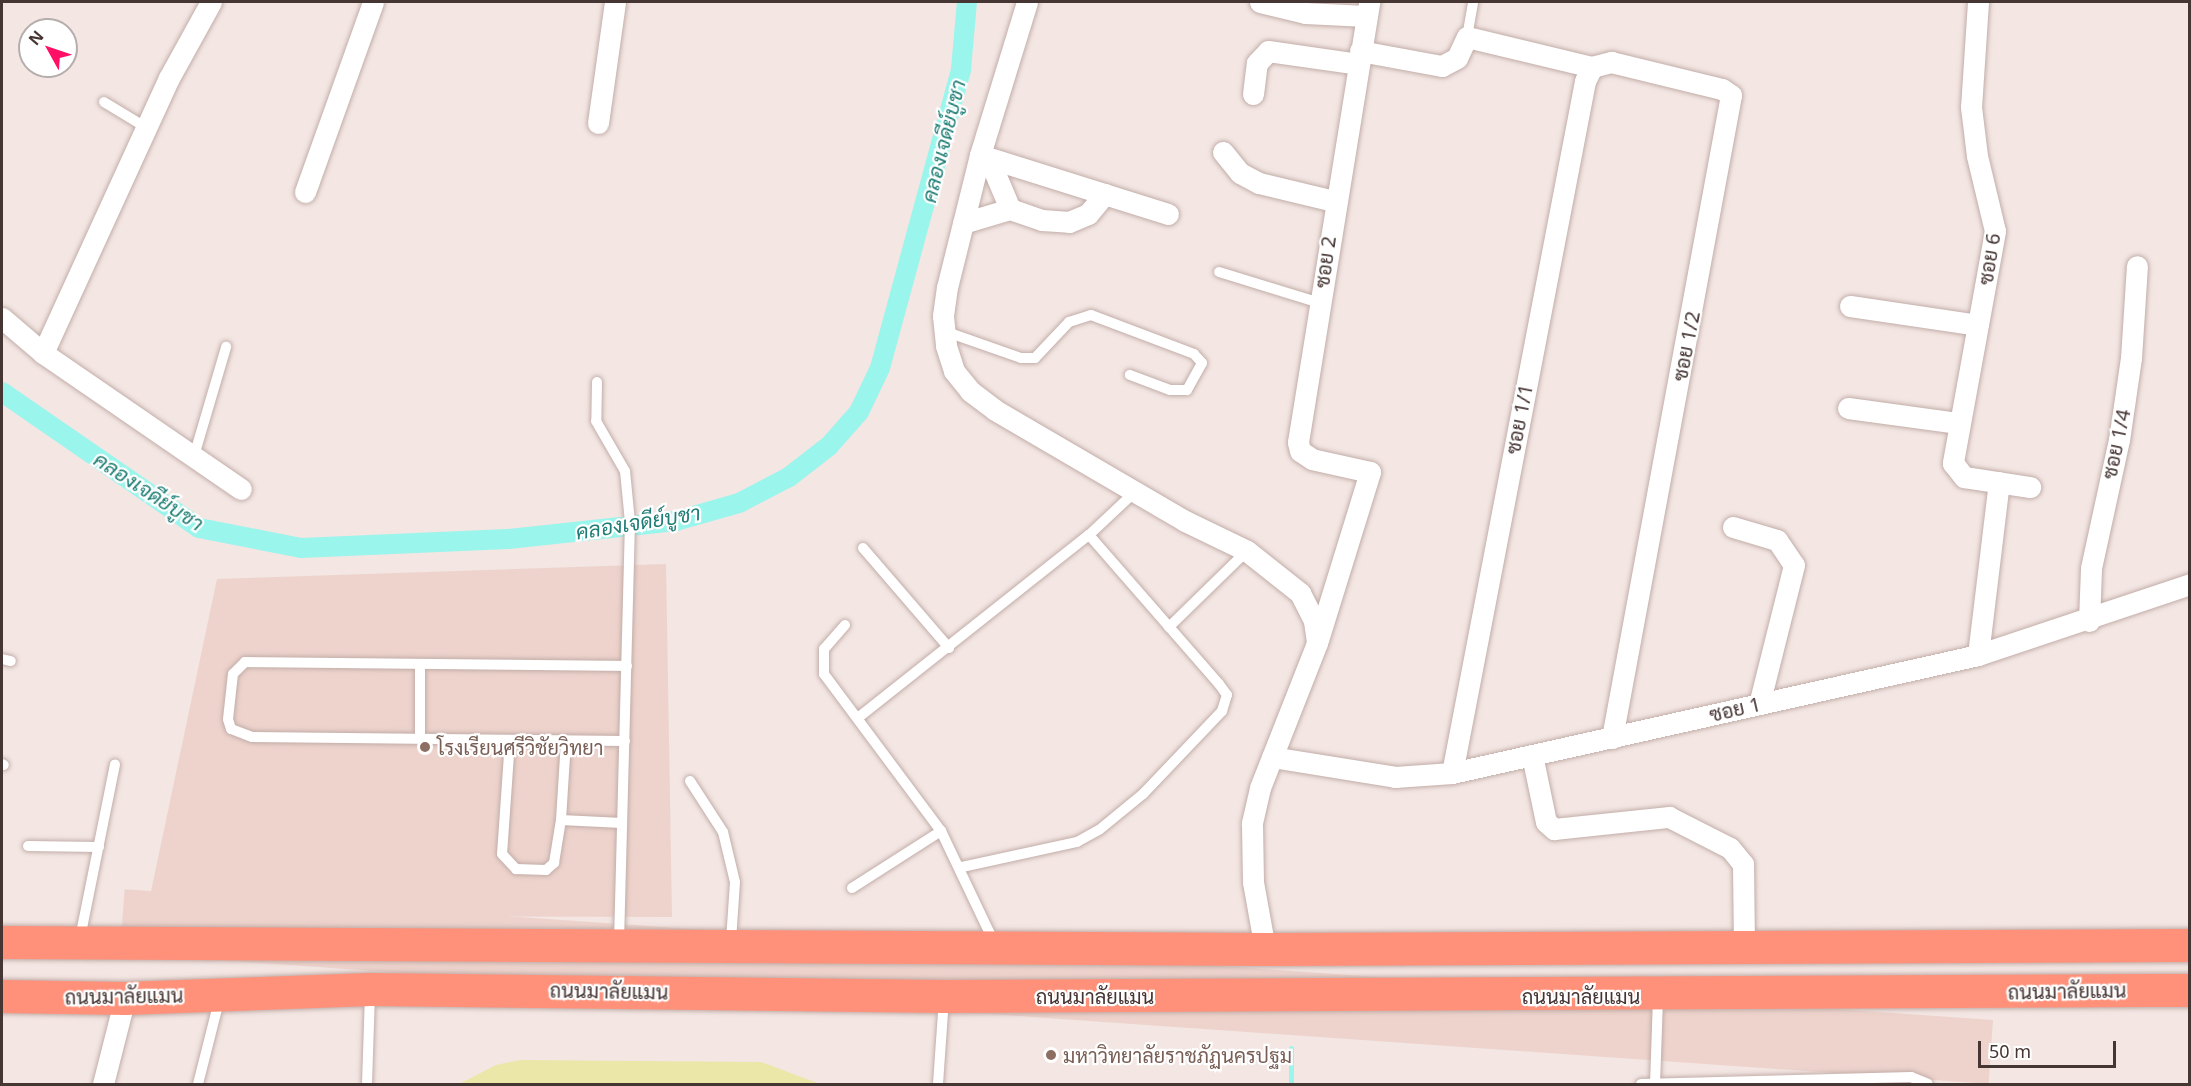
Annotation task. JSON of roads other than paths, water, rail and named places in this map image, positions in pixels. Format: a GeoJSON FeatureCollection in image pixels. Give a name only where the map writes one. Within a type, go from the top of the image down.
{"type":"FeatureCollection","features":[{"type":"Feature","properties":{"kind":"highway"},"geometry":{"type":"LineString","coordinates":[[2,942],[1265,949],[2190,945]]}},
{"type":"Feature","properties":{"kind":"highway","name":"ถนนมาลัยแมน"},"geometry":{"type":"LineString","coordinates":[[2,996],[125,998],[370,989],[944,996],[1658,996],[2190,990]]}},
{"type":"Feature","properties":{"kind":"street"},"geometry":{"type":"LineString","coordinates":[[43,353],[147,128],[211,2]]}},
{"type":"Feature","properties":{"kind":"street"},"geometry":{"type":"LineString","coordinates":[[305,192],[373,2]]}},
{"type":"Feature","properties":{"kind":"street"},"geometry":{"type":"LineString","coordinates":[[598,123],[615,2]]}},
{"type":"Feature","properties":{"kind":"street"},"geometry":{"type":"LineString","coordinates":[[1027,2],[984,157],[963,223],[947,287],[944,331],[954,371],[970,392],[1185,520],[1247,551],[1300,593],[1314,621],[1317,643],[1272,758],[1252,824],[1253,882],[1265,949]]}},
{"type":"Feature","properties":{"kind":"street"},"geometry":{"type":"LineString","coordinates":[[1260,2],[1305,13],[1367,9]]}},
{"type":"Feature","properties":{"kind":"street","name":"ซอย 6"},"geometry":{"type":"LineString","coordinates":[[1978,2],[1971,107],[1977,156],[1995,231],[1957,423],[1955,471],[1964,477],[2030,487]]}},
{"type":"Feature","properties":{"kind":"street","name":"ซอย 2"},"geometry":{"type":"LineString","coordinates":[[1317,643],[1370,472],[1312,459],[1300,451],[1334,201],[1367,9]]}},
{"type":"Feature","properties":{"kind":"street"},"geometry":{"type":"LineString","coordinates":[[1253,94],[1257,63],[1268,51],[1359,57],[1442,66],[1457,58],[1467,37]]}},
{"type":"Feature","properties":{"kind":"street","name":"ซอย 1/2"},"geometry":{"type":"LineString","coordinates":[[1467,37],[1592,67],[1611,62],[1722,89],[1731,95],[1732,104],[1611,738]]}},
{"type":"Feature","properties":{"kind":"street","name":"ซอย 1/1"},"geometry":{"type":"LineString","coordinates":[[1452,773],[1583,92],[1592,67]]}},
{"type":"Feature","properties":{"kind":"street"},"geometry":{"type":"LineString","coordinates":[[1223,152],[1240,173],[1259,183],[1334,201]]}},
{"type":"Feature","properties":{"kind":"street"},"geometry":{"type":"LineString","coordinates":[[984,157],[1168,214]]}},
{"type":"Feature","properties":{"kind":"street"},"geometry":{"type":"LineString","coordinates":[[984,157],[1010,209]]}},
{"type":"Feature","properties":{"kind":"street"},"geometry":{"type":"LineString","coordinates":[[963,223],[1010,209],[1042,220],[1069,222],[1088,214],[1105,194]]}},
{"type":"Feature","properties":{"kind":"street","name":"ซอย 1/4"},"geometry":{"type":"LineString","coordinates":[[2089,621],[2091,568],[2120,440],[2131,358],[2137,266]]}},
{"type":"Feature","properties":{"kind":"street"},"geometry":{"type":"LineString","coordinates":[[1850,306],[1977,325]]}},
{"type":"Feature","properties":{"kind":"street"},"geometry":{"type":"LineString","coordinates":[[2,318],[43,353],[241,489]]}},
{"type":"Feature","properties":{"kind":"street"},"geometry":{"type":"LineString","coordinates":[[1848,408],[1957,423]]}},
{"type":"Feature","properties":{"kind":"street"},"geometry":{"type":"LineString","coordinates":[[1978,655],[1999,482]]}},
{"type":"Feature","properties":{"kind":"street"},"geometry":{"type":"LineString","coordinates":[[1733,527],[1777,540],[1794,566],[1759,704]]}},
{"type":"Feature","properties":{"kind":"street","name":"ซอย 1"},"geometry":{"type":"LineString","coordinates":[[1272,758],[1395,777],[1452,773],[1978,655],[2089,621],[2190,584]]}},
{"type":"Feature","properties":{"kind":"street"},"geometry":{"type":"LineString","coordinates":[[1532,755],[1546,822],[1554,829],[1669,817],[1730,848],[1743,864],[1744,947]]}},
{"type":"Feature","properties":{"kind":"street"},"geometry":{"type":"LineString","coordinates":[[103,1084],[125,998]]}},
{"type":"Feature","properties":{"kind":"lane"},"geometry":{"type":"LineString","coordinates":[[1467,37],[1473,2]]}},
{"type":"Feature","properties":{"kind":"lane"},"geometry":{"type":"LineString","coordinates":[[104,102],[147,128]]}},
{"type":"Feature","properties":{"kind":"lane"},"geometry":{"type":"LineString","coordinates":[[1219,272],[1320,303]]}},
{"type":"Feature","properties":{"kind":"lane"},"geometry":{"type":"LineString","coordinates":[[944,331],[1021,358],[1035,358],[1069,322],[1091,315],[1179,348],[1203,363],[1187,390],[1170,390],[1130,375]]}},
{"type":"Feature","properties":{"kind":"lane"},"geometry":{"type":"LineString","coordinates":[[194,456],[226,347]]}},
{"type":"Feature","properties":{"kind":"lane"},"geometry":{"type":"LineString","coordinates":[[597,382],[596,421],[625,471],[630,522],[619,944]]}},
{"type":"Feature","properties":{"kind":"lane"},"geometry":{"type":"LineString","coordinates":[[859,717],[1089,535],[1137,490]]}},
{"type":"Feature","properties":{"kind":"lane"},"geometry":{"type":"LineString","coordinates":[[962,867],[1077,842],[1100,830],[1143,794],[1222,711],[1227,695],[1089,535]]}},
{"type":"Feature","properties":{"kind":"lane"},"geometry":{"type":"LineString","coordinates":[[863,548],[949,648]]}},
{"type":"Feature","properties":{"kind":"lane"},"geometry":{"type":"LineString","coordinates":[[1169,627],[1247,551]]}},
{"type":"Feature","properties":{"kind":"lane"},"geometry":{"type":"LineString","coordinates":[[845,626],[831,638],[821,660],[824,674],[859,717],[941,831],[962,867],[996,947]]}},
{"type":"Feature","properties":{"kind":"lane"},"geometry":{"type":"LineString","coordinates":[[625,741],[252,737],[231,729],[228,719],[233,674],[245,662],[627,666]]}},
{"type":"Feature","properties":{"kind":"lane"},"geometry":{"type":"LineString","coordinates":[[420,664],[420,739]]}},
{"type":"Feature","properties":{"kind":"lane"},"geometry":{"type":"LineString","coordinates":[[510,740],[502,854],[506,861],[516,869],[552,867],[561,820],[566,741]]}},
{"type":"Feature","properties":{"kind":"lane"},"geometry":{"type":"LineString","coordinates":[[79,941],[115,765]]}},
{"type":"Feature","properties":{"kind":"lane"},"geometry":{"type":"LineString","coordinates":[[690,781],[723,832],[735,882],[731,945]]}},
{"type":"Feature","properties":{"kind":"lane"},"geometry":{"type":"LineString","coordinates":[[561,820],[622,823]]}},
{"type":"Feature","properties":{"kind":"lane"},"geometry":{"type":"LineString","coordinates":[[852,888],[941,831]]}},
{"type":"Feature","properties":{"kind":"lane"},"geometry":{"type":"LineString","coordinates":[[28,846],[99,847]]}},
{"type":"Feature","properties":{"kind":"lane"},"geometry":{"type":"LineString","coordinates":[[367,1084],[370,989]]}},
{"type":"Feature","properties":{"kind":"lane"},"geometry":{"type":"LineString","coordinates":[[198,1084],[220,994]]}},
{"type":"Feature","properties":{"kind":"lane"},"geometry":{"type":"LineString","coordinates":[[938,1084],[944,996]]}},
{"type":"Feature","properties":{"kind":"lane"},"geometry":{"type":"LineString","coordinates":[[1655,1083],[1658,996]]}},
{"type":"Feature","properties":{"kind":"lane"},"geometry":{"type":"LineString","coordinates":[[1641,1084],[1834,1081],[1911,1077],[1928,1084]]}},
{"type":"Feature","properties":{"kind":"waterway","name":"คลองเจดีย์บูชา"},"geometry":{"type":"LineString","coordinates":[[2,392],[199,528],[301,548],[508,539],[676,521],[739,503],[789,477],[829,446],[859,412],[880,368],[961,69],[967,2]]}},
{"type":"Feature","properties":{"kind":"waterway"},"geometry":{"type":"LineString","coordinates":[[1291,1048],[1291,1084]]}},
{"type":"Feature","properties":{"kind":"place","name":"โรงเรียนศรีวิชัยวิทยา"},"geometry":{"type":"Point","coordinates":[425,747]}},
{"type":"Feature","properties":{"kind":"place","name":"มหาวิทยาลัยราชภัฏนครปฐม"},"geometry":{"type":"Point","coordinates":[1051,1055]}}]}
